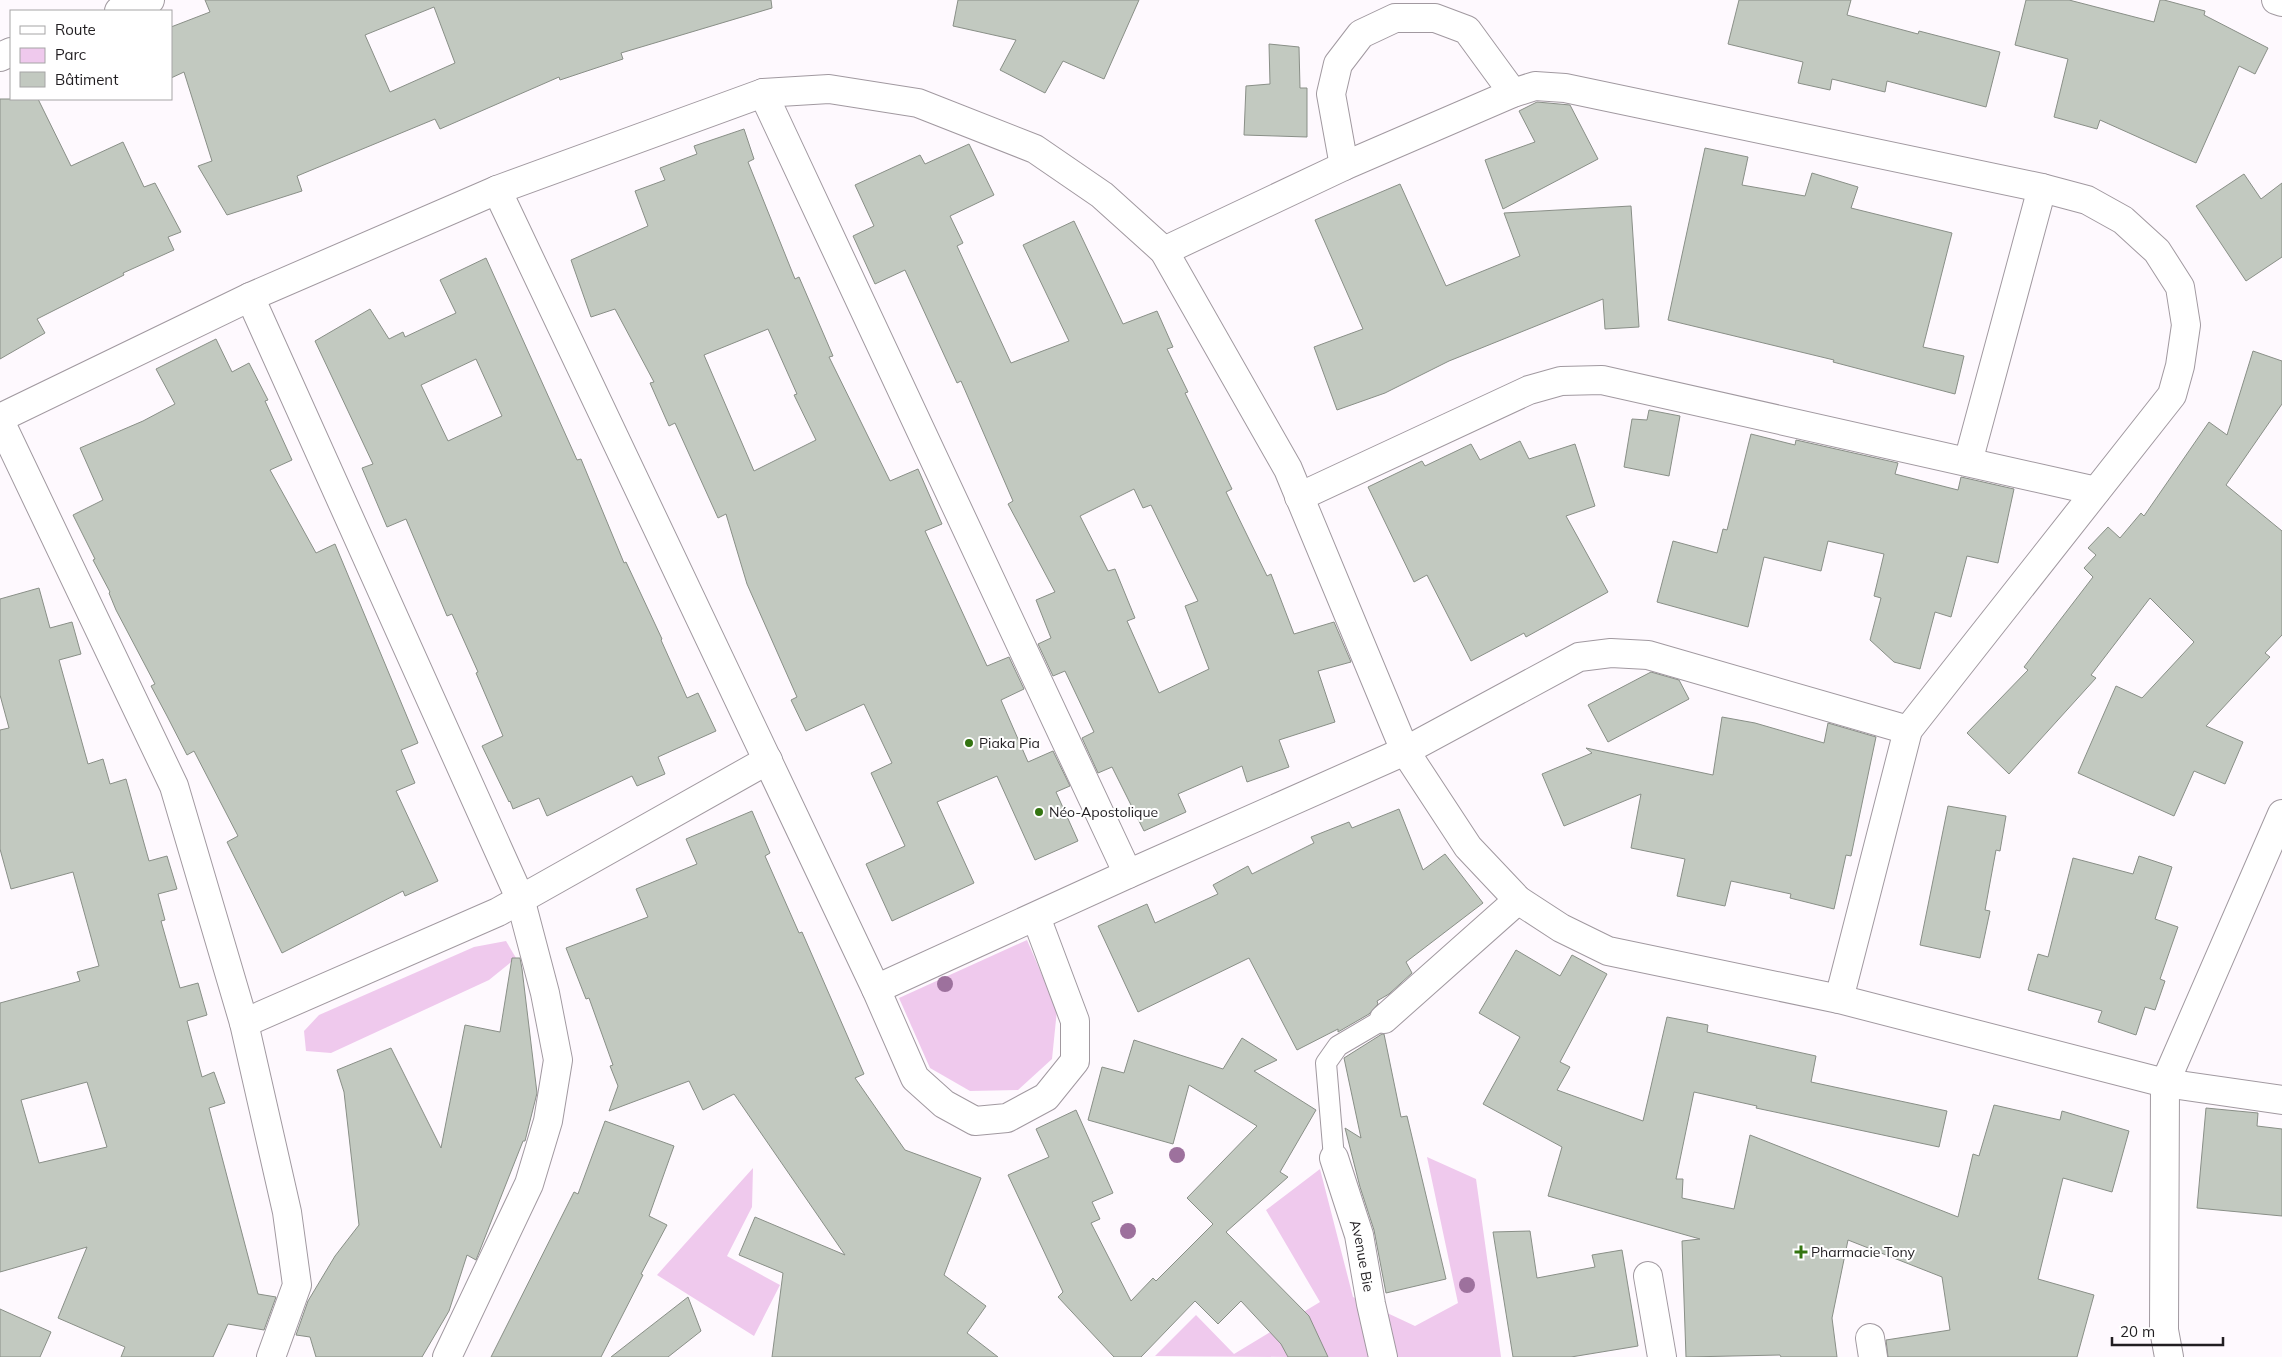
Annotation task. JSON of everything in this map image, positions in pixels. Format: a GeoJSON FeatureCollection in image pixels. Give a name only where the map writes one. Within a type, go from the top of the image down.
{"type":"FeatureCollection","features":[{"type":"Feature","properties":{"kind":"street"},"geometry":{"type":"LineString","coordinates":[[122,10],[150,0]]}},
{"type":"Feature","properties":{"kind":"street"},"geometry":{"type":"LineString","coordinates":[[2276,0],[2282,2]]}},
{"type":"Feature","properties":{"kind":"street"},"geometry":{"type":"LineString","coordinates":[[1344,166],[1331,94],[1338,64],[1361,34],[1395,18],[1435,18],[1467,30],[1513,93]]}},
{"type":"Feature","properties":{"kind":"street"},"geometry":{"type":"LineString","coordinates":[[1164,251],[1344,166],[1513,93],[1535,86],[1565,88],[2042,188],[2087,200],[2123,220],[2157,251],[2180,287],[2186,326],[2180,366],[2172,395],[1908,730],[1839,998]]}},
{"type":"Feature","properties":{"kind":"street"},"geometry":{"type":"LineString","coordinates":[[274,1356],[297,1286],[287,1212],[244,1023],[174,786],[0,420],[250,297],[497,190],[763,93],[829,89],[918,103],[1035,148],[1102,195],[1164,251],[1288,469],[1405,751],[1468,846],[1518,900],[1561,928],[1608,951],[1839,998],[2165,1083],[2282,1100]]}},
{"type":"Feature","properties":{"kind":"street"},"geometry":{"type":"LineString","coordinates":[[763,93],[1128,874]]}},
{"type":"Feature","properties":{"kind":"street"},"geometry":{"type":"LineString","coordinates":[[1968,462],[2042,188]]}},
{"type":"Feature","properties":{"kind":"street"},"geometry":{"type":"LineString","coordinates":[[497,190],[876,989],[915,1078],[944,1104],[975,1122],[1007,1118],[1046,1097],[1075,1061],[1076,1021],[1036,917]]}},
{"type":"Feature","properties":{"kind":"street"},"geometry":{"type":"LineString","coordinates":[[250,297],[520,898],[544,993],[558,1060],[548,1121],[529,1184],[447,1357]]}},
{"type":"Feature","properties":{"kind":"street"},"geometry":{"type":"LineString","coordinates":[[1299,497],[1529,390],[1561,381],[1602,380],[2096,491]]}},
{"type":"Feature","properties":{"kind":"street"},"geometry":{"type":"LineString","coordinates":[[876,989],[1405,751],[1579,656],[1611,653],[1648,654],[1908,730]]}},
{"type":"Feature","properties":{"kind":"street"},"geometry":{"type":"LineString","coordinates":[[244,1023],[498,912],[768,760]]}},
{"type":"Feature","properties":{"kind":"street"},"geometry":{"type":"LineString","coordinates":[[2169,1357],[2164,1330],[2165,1083],[2282,814]]}},
{"type":"Feature","properties":{"kind":"street"},"geometry":{"type":"LineString","coordinates":[[1384,1019],[1518,900]]}},
{"type":"Feature","properties":{"kind":"street","name":"Avenue Bie"},"geometry":{"type":"LineString","coordinates":[[1334,1158],[1359,1235],[1370,1304],[1383,1357]]}},
{"type":"Feature","properties":{"kind":"street"},"geometry":{"type":"LineString","coordinates":[[1648,1276],[1662,1357]]}},
{"type":"Feature","properties":{"kind":"lane"},"geometry":{"type":"LineString","coordinates":[[1334,1158],[1326,1063],[1338,1046],[1384,1019]]}},
{"type":"Feature","properties":{"kind":"green space"},"geometry":{"type":"Polygon","coordinates":[[[1027,940],[1057,1010],[1052,1059],[1018,1090],[970,1091],[930,1068],[899,998],[1027,940]]]}},
{"type":"Feature","properties":{"kind":"green space"},"geometry":{"type":"Polygon","coordinates":[[[506,941],[516,958],[489,980],[331,1053],[306,1051],[304,1031],[319,1015],[474,947],[506,941]]]}},
{"type":"Feature","properties":{"kind":"green space"},"geometry":{"type":"Polygon","coordinates":[[[1427,1157],[1476,1179],[1501,1357],[1328,1357],[1278,1336],[1288,1357],[1155,1356],[1196,1315],[1234,1354],[1320,1302],[1266,1210],[1320,1169],[1353,1297],[1415,1326],[1458,1303],[1427,1157]]]}},
{"type":"Feature","properties":{"kind":"green space"},"geometry":{"type":"Polygon","coordinates":[[[753,1168],[752,1207],[727,1256],[780,1285],[754,1336],[657,1275],[753,1168]]]}},
{"type":"Feature","properties":{"kind":"building"},"geometry":{"type":"Polygon","coordinates":[[[205,0],[771,0],[772,8],[621,53],[623,59],[560,80],[559,77],[440,129],[435,119],[297,176],[302,191],[227,215],[198,166],[212,161],[184,72],[172,78],[172,27],[210,12],[205,0]],[[434,7],[365,35],[390,92],[455,63],[434,7]]]}},
{"type":"Feature","properties":{"kind":"building"},"geometry":{"type":"Polygon","coordinates":[[[958,0],[1139,0],[1104,79],[1063,61],[1045,93],[1000,70],[1016,40],[953,26],[958,0]]]}},
{"type":"Feature","properties":{"kind":"building"},"geometry":{"type":"Polygon","coordinates":[[[1739,0],[1851,0],[1847,15],[1918,34],[1919,31],[2000,52],[1986,107],[1887,81],[1885,92],[1832,79],[1830,90],[1798,83],[1803,62],[1728,44],[1739,0]]]}},
{"type":"Feature","properties":{"kind":"building"},"geometry":{"type":"Polygon","coordinates":[[[2026,0],[2069,0],[2154,22],[2160,0],[2164,0],[2205,11],[2204,15],[2268,48],[2255,74],[2239,66],[2196,163],[2100,120],[2097,129],[2054,117],[2068,59],[2015,45],[2026,0]]]}},
{"type":"Feature","properties":{"kind":"building"},"geometry":{"type":"Polygon","coordinates":[[[1269,44],[1299,47],[1300,88],[1307,88],[1307,137],[1244,135],[1246,86],[1270,84],[1269,44]]]}},
{"type":"Feature","properties":{"kind":"building"},"geometry":{"type":"Polygon","coordinates":[[[0,99],[38,100],[71,166],[123,142],[144,187],[155,183],[181,232],[168,237],[174,250],[123,273],[124,275],[37,319],[45,333],[0,359],[0,99]]]}},
{"type":"Feature","properties":{"kind":"building"},"geometry":{"type":"Polygon","coordinates":[[[1537,102],[1570,105],[1598,159],[1503,209],[1485,160],[1535,142],[1519,111],[1537,102]]]}},
{"type":"Feature","properties":{"kind":"building"},"geometry":{"type":"Polygon","coordinates":[[[744,129],[754,159],[748,162],[795,279],[799,277],[833,356],[829,357],[890,481],[918,469],[942,524],[925,531],[987,666],[1009,657],[1024,689],[1001,700],[1028,762],[1053,751],[1070,786],[1056,792],[1078,841],[1035,860],[997,776],[937,802],[974,883],[892,921],[866,864],[905,846],[871,773],[892,763],[864,704],[806,731],[791,700],[797,697],[747,584],[726,514],[718,518],[675,423],[669,426],[650,383],[654,382],[615,309],[591,317],[571,260],[648,226],[635,191],[665,180],[660,168],[697,154],[694,146],[744,129]],[[768,329],[704,355],[754,471],[816,440],[794,395],[797,394],[768,329]]]}},
{"type":"Feature","properties":{"kind":"building"},"geometry":{"type":"Polygon","coordinates":[[[969,144],[994,195],[950,216],[963,243],[957,246],[1011,363],[1069,341],[1023,245],[1074,221],[1123,324],[1157,311],[1173,347],[1167,349],[1188,392],[1185,393],[1232,489],[1226,492],[1267,576],[1271,574],[1294,634],[1334,622],[1351,662],[1318,671],[1335,722],[1279,740],[1289,767],[1247,782],[1242,766],[1178,794],[1186,812],[1144,831],[1112,767],[1098,773],[1082,738],[1094,732],[1065,671],[1053,676],[1038,644],[1051,638],[1036,600],[1055,592],[1008,504],[1013,501],[961,381],[957,383],[905,270],[875,284],[853,236],[874,226],[855,185],[920,155],[925,164],[969,144]],[[1134,489],[1080,516],[1108,571],[1115,569],[1135,618],[1127,621],[1159,693],[1209,669],[1185,606],[1198,601],[1151,505],[1143,508],[1134,489]]]}},
{"type":"Feature","properties":{"kind":"building"},"geometry":{"type":"Polygon","coordinates":[[[1705,148],[1748,157],[1742,185],[1805,196],[1812,173],[1858,187],[1851,208],[1952,233],[1923,347],[1964,356],[1955,394],[1833,362],[1834,360],[1668,320],[1705,148]]]}},
{"type":"Feature","properties":{"kind":"building"},"geometry":{"type":"Polygon","coordinates":[[[2244,174],[2261,199],[2282,183],[2282,257],[2246,281],[2196,206],[2244,174]]]}},
{"type":"Feature","properties":{"kind":"building"},"geometry":{"type":"Polygon","coordinates":[[[1400,184],[1446,286],[1520,256],[1504,213],[1631,206],[1639,327],[1605,329],[1603,299],[1449,361],[1385,393],[1337,410],[1314,347],[1363,329],[1315,220],[1400,184]]]}},
{"type":"Feature","properties":{"kind":"building"},"geometry":{"type":"Polygon","coordinates":[[[486,258],[577,460],[581,459],[624,563],[626,562],[662,639],[687,698],[698,693],[716,731],[658,757],[665,774],[637,786],[632,776],[547,816],[539,798],[513,809],[509,802],[482,746],[503,736],[476,673],[478,672],[452,614],[447,616],[406,519],[387,527],[362,468],[373,464],[315,341],[370,309],[389,339],[403,332],[405,337],[456,313],[440,280],[486,258]],[[476,359],[421,385],[448,441],[502,416],[476,359]]]}},
{"type":"Feature","properties":{"kind":"building"},"geometry":{"type":"Polygon","coordinates":[[[216,339],[232,372],[249,363],[268,400],[265,401],[292,460],[270,470],[316,553],[335,544],[418,743],[401,750],[415,783],[396,791],[438,881],[405,896],[403,891],[282,953],[227,842],[238,836],[194,751],[187,755],[151,686],[155,684],[116,610],[110,592],[73,515],[103,500],[80,448],[143,421],[175,404],[156,369],[216,339]]]}},
{"type":"Feature","properties":{"kind":"building"},"geometry":{"type":"Polygon","coordinates":[[[2253,351],[2282,361],[2282,404],[2226,485],[2282,531],[2282,635],[2265,653],[2270,657],[2206,726],[2243,742],[2225,784],[2194,771],[2174,816],[2078,773],[2116,686],[2142,698],[2194,642],[2150,598],[2091,675],[2096,678],[2009,774],[1967,733],[2028,670],[2024,667],[2093,577],[2084,568],[2096,555],[2088,548],[2108,527],[2120,538],[2141,513],[2144,516],[2209,422],[2227,435],[2253,351]]]}},
{"type":"Feature","properties":{"kind":"building"},"geometry":{"type":"Polygon","coordinates":[[[1649,410],[1680,416],[1669,476],[1624,467],[1632,419],[1647,420],[1649,410]]]}},
{"type":"Feature","properties":{"kind":"building"},"geometry":{"type":"Polygon","coordinates":[[[1751,434],[1795,445],[1796,440],[1898,463],[1895,474],[1958,490],[1961,477],[2014,489],[1998,563],[1967,556],[1951,617],[1935,612],[1920,669],[1894,662],[1870,640],[1881,598],[1874,596],[1884,554],[1828,541],[1821,571],[1764,557],[1748,627],[1657,602],[1673,541],[1717,553],[1723,529],[1727,530],[1751,434]]]}},
{"type":"Feature","properties":{"kind":"building"},"geometry":{"type":"Polygon","coordinates":[[[1520,441],[1529,459],[1575,444],[1595,506],[1566,516],[1608,592],[1526,637],[1524,633],[1471,661],[1427,575],[1414,582],[1368,487],[1422,461],[1425,466],[1471,444],[1480,460],[1520,441]]]}},
{"type":"Feature","properties":{"kind":"building"},"geometry":{"type":"Polygon","coordinates":[[[39,588],[50,628],[72,622],[81,654],[59,660],[88,764],[103,759],[110,784],[126,779],[149,861],[167,856],[177,889],[158,894],[165,920],[161,921],[180,988],[198,983],[207,1015],[187,1021],[202,1077],[214,1072],[225,1103],[209,1108],[258,1294],[276,1297],[264,1330],[228,1324],[213,1357],[121,1357],[125,1347],[58,1318],[87,1247],[0,1272],[0,1003],[80,981],[77,972],[99,966],[73,872],[11,889],[0,849],[0,730],[9,728],[0,695],[0,599],[39,588]],[[87,1082],[21,1100],[39,1163],[107,1147],[87,1082]]]}},
{"type":"Feature","properties":{"kind":"building"},"geometry":{"type":"Polygon","coordinates":[[[1651,672],[1679,680],[1689,699],[1608,742],[1588,705],[1651,672]]]}},
{"type":"Feature","properties":{"kind":"building"},"geometry":{"type":"Polygon","coordinates":[[[1722,717],[1755,723],[1824,743],[1828,723],[1876,737],[1851,856],[1846,855],[1834,909],[1790,898],[1791,894],[1731,881],[1725,906],[1677,896],[1685,859],[1631,848],[1641,794],[1564,826],[1542,774],[1592,753],[1586,748],[1713,775],[1722,717]]]}},
{"type":"Feature","properties":{"kind":"building"},"geometry":{"type":"Polygon","coordinates":[[[1948,806],[2006,816],[2000,851],[1996,850],[1985,910],[1990,911],[1980,958],[1920,945],[1948,806]]]}},
{"type":"Feature","properties":{"kind":"building"},"geometry":{"type":"Polygon","coordinates":[[[1399,809],[1423,870],[1445,854],[1483,903],[1406,962],[1412,973],[1389,994],[1377,1001],[1378,1004],[1369,1014],[1338,1032],[1338,1029],[1297,1050],[1249,958],[1138,1012],[1098,926],[1147,904],[1155,923],[1218,894],[1213,885],[1248,866],[1252,874],[1314,843],[1311,837],[1349,822],[1352,828],[1399,809]]]}},
{"type":"Feature","properties":{"kind":"building"},"geometry":{"type":"Polygon","coordinates":[[[752,811],[770,853],[765,856],[799,933],[802,932],[864,1074],[855,1078],[905,1150],[981,1178],[944,1275],[986,1306],[967,1333],[998,1357],[772,1357],[783,1273],[739,1255],[755,1217],[845,1255],[734,1094],[703,1110],[689,1081],[609,1111],[618,1086],[610,1066],[613,1065],[589,998],[586,999],[566,948],[648,917],[636,889],[697,864],[686,839],[752,811]]]}},
{"type":"Feature","properties":{"kind":"building"},"geometry":{"type":"Polygon","coordinates":[[[2139,856],[2172,867],[2155,919],[2178,927],[2160,979],[2165,981],[2155,1010],[2145,1007],[2136,1035],[2098,1022],[2102,1011],[2028,990],[2038,954],[2048,957],[2073,858],[2133,874],[2139,856]]]}},
{"type":"Feature","properties":{"kind":"building"},"geometry":{"type":"Polygon","coordinates":[[[1516,950],[1560,976],[1572,955],[1607,974],[1560,1062],[1570,1067],[1557,1090],[1643,1121],[1667,1017],[1708,1025],[1707,1032],[1816,1056],[1811,1082],[1947,1111],[1939,1147],[1756,1108],[1757,1106],[1694,1092],[1676,1179],[1683,1179],[1682,1198],[1734,1209],[1750,1135],[1958,1217],[1973,1154],[1979,1156],[1994,1105],[2060,1120],[2062,1111],[2129,1131],[2112,1192],[2063,1178],[2038,1279],[2094,1295],[2077,1357],[1888,1357],[1886,1340],[1950,1330],[1942,1277],[1848,1240],[1832,1318],[1837,1357],[1781,1357],[1780,1355],[1686,1357],[1682,1241],[1700,1239],[1548,1196],[1562,1147],[1483,1104],[1520,1037],[1479,1013],[1516,950]]]}},
{"type":"Feature","properties":{"kind":"building"},"geometry":{"type":"Polygon","coordinates":[[[512,958],[520,958],[537,1093],[525,1141],[523,1141],[476,1260],[467,1255],[449,1311],[422,1357],[316,1357],[310,1337],[296,1335],[308,1301],[335,1256],[359,1225],[344,1092],[337,1070],[391,1048],[441,1148],[465,1025],[500,1032],[512,958]]]}},
{"type":"Feature","properties":{"kind":"building"},"geometry":{"type":"Polygon","coordinates":[[[1384,1034],[1401,1117],[1407,1116],[1446,1279],[1386,1293],[1374,1230],[1360,1187],[1345,1128],[1361,1138],[1344,1058],[1384,1034]]]}},
{"type":"Feature","properties":{"kind":"building"},"geometry":{"type":"Polygon","coordinates":[[[1242,1038],[1277,1060],[1254,1071],[1316,1110],[1280,1172],[1288,1177],[1226,1232],[1309,1316],[1328,1357],[1288,1357],[1281,1344],[1241,1301],[1218,1324],[1195,1301],[1141,1357],[1114,1357],[1058,1297],[1063,1292],[1008,1175],[1049,1157],[1036,1129],[1076,1110],[1113,1193],[1092,1202],[1100,1219],[1091,1223],[1131,1301],[1153,1278],[1156,1281],[1213,1224],[1187,1198],[1257,1126],[1189,1085],[1173,1144],[1088,1120],[1102,1067],[1124,1073],[1134,1040],[1223,1069],[1242,1038]]]}},
{"type":"Feature","properties":{"kind":"building"},"geometry":{"type":"Polygon","coordinates":[[[2206,1108],[2258,1113],[2257,1126],[2282,1129],[2282,1216],[2197,1208],[2206,1108]]]}},
{"type":"Feature","properties":{"kind":"building"},"geometry":{"type":"Polygon","coordinates":[[[605,1121],[674,1146],[649,1216],[667,1225],[641,1274],[643,1275],[601,1357],[491,1357],[574,1192],[578,1194],[605,1121]]]}},
{"type":"Feature","properties":{"kind":"building"},"geometry":{"type":"Polygon","coordinates":[[[1530,1231],[1537,1278],[1595,1267],[1592,1255],[1622,1250],[1638,1346],[1571,1357],[1513,1357],[1493,1232],[1530,1231]]]}},
{"type":"Feature","properties":{"kind":"building"},"geometry":{"type":"Polygon","coordinates":[[[688,1297],[701,1331],[668,1357],[611,1357],[688,1297]]]}},
{"type":"Feature","properties":{"kind":"building"},"geometry":{"type":"Polygon","coordinates":[[[0,1309],[51,1332],[40,1357],[0,1357],[0,1309]]]}},
{"type":"Feature","properties":{"kind":"place","name":"Piaka Pia"},"geometry":{"type":"Point","coordinates":[969,743]}},
{"type":"Feature","properties":{"kind":"place","name":"Néo-Apostolique"},"geometry":{"type":"Point","coordinates":[1039,812]}},
{"type":"Feature","properties":{"kind":"place","name":"Pharmacie Tony"},"geometry":{"type":"Point","coordinates":[1801,1252]}}]}
